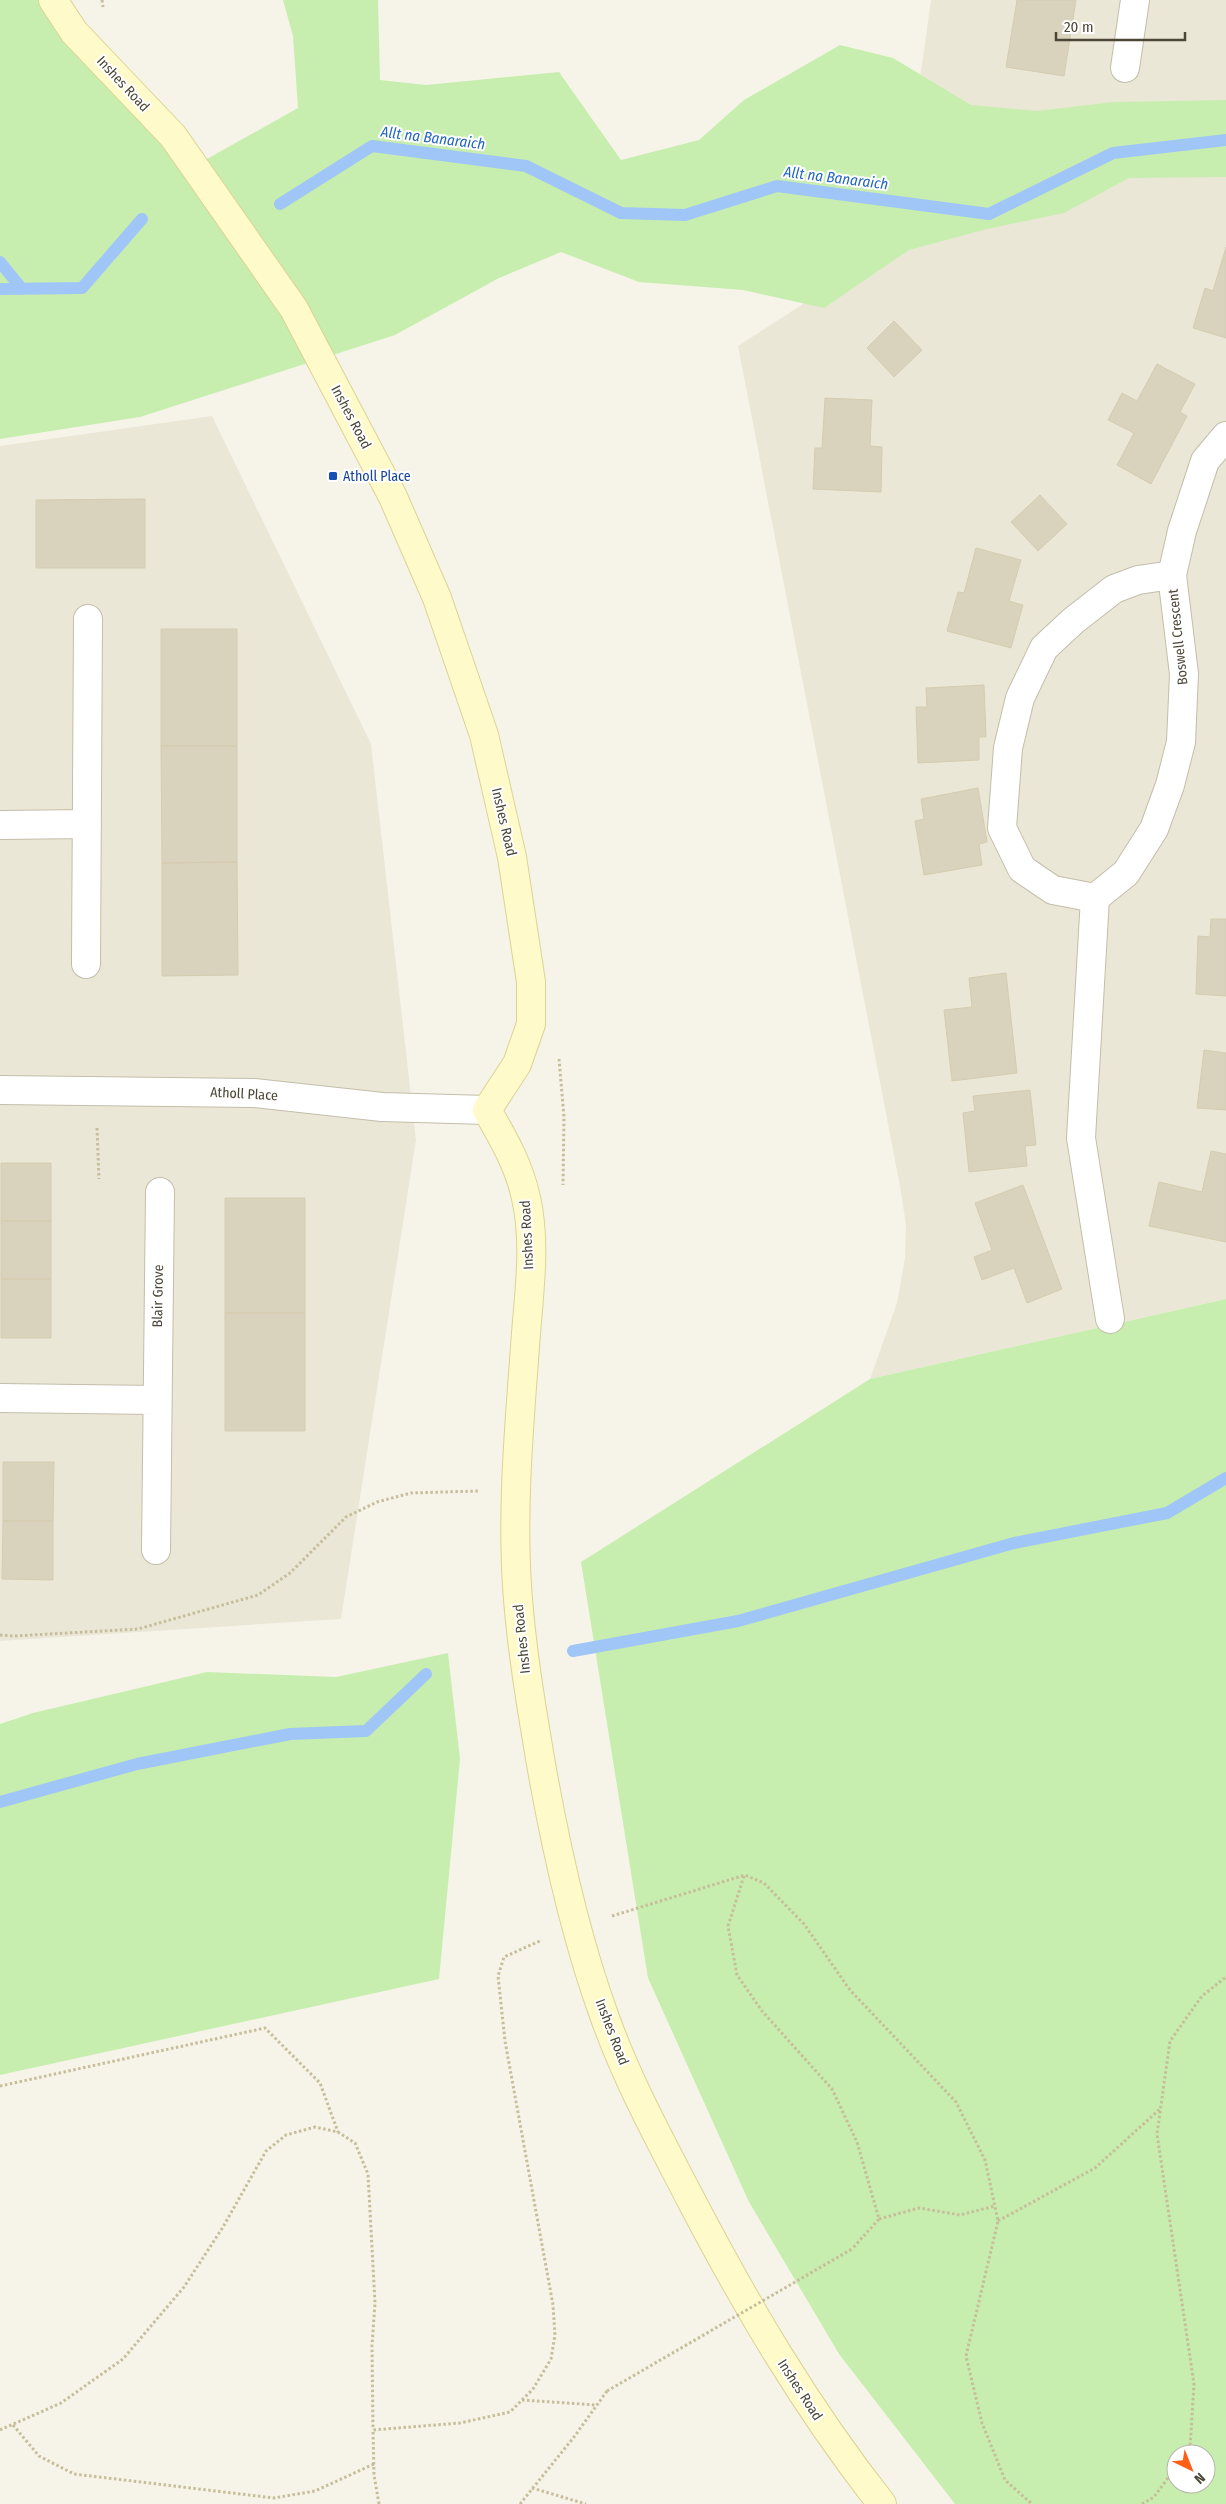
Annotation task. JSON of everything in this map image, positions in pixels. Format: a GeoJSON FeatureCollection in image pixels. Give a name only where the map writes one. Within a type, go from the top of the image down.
{"type":"FeatureCollection","features":[{"type":"Feature","properties":{"kind":"street","name":"Inshes Road"},"geometry":{"type":"LineString","coordinates":[[53,0],[74,32],[173,136],[294,309],[393,497],[437,598],[484,735],[512,857],[531,982],[531,1024],[516,1064],[487,1110],[513,1154],[527,1200],[531,1259],[514,1491],[517,1587],[527,1685],[553,1828],[577,1928],[604,2017],[640,2105],[730,2274],[793,2382],[839,2450],[882,2504]]}},
{"type":"Feature","properties":{"kind":"street"},"geometry":{"type":"LineString","coordinates":[[1125,68],[1135,0]]}},
{"type":"Feature","properties":{"kind":"street","name":"Boswell Crescent"},"geometry":{"type":"LineString","coordinates":[[1172,575],[1138,580],[1114,589],[1073,621],[1044,648],[1020,698],[1008,748],[1002,828],[1022,869],[1053,890],[1095,898],[1126,873],[1154,829],[1170,785],[1182,742],[1184,674],[1172,575],[1182,531],[1205,461],[1226,436]]}},
{"type":"Feature","properties":{"kind":"street"},"geometry":{"type":"LineString","coordinates":[[86,964],[88,619]]}},
{"type":"Feature","properties":{"kind":"street"},"geometry":{"type":"LineString","coordinates":[[0,825],[87,824]]}},
{"type":"Feature","properties":{"kind":"street"},"geometry":{"type":"LineString","coordinates":[[1095,898],[1081,1138],[1110,1319]]}},
{"type":"Feature","properties":{"kind":"street","name":"Atholl Place"},"geometry":{"type":"LineString","coordinates":[[0,1090],[254,1093],[382,1107],[487,1110]]}},
{"type":"Feature","properties":{"kind":"street","name":"Blair Grove"},"geometry":{"type":"LineString","coordinates":[[156,1550],[156,1400],[160,1192]]}},
{"type":"Feature","properties":{"kind":"street"},"geometry":{"type":"LineString","coordinates":[[0,1398],[156,1400]]}},
{"type":"Feature","properties":{"kind":"path"},"geometry":{"type":"LineString","coordinates":[[97,1126],[99,1179]]}},
{"type":"Feature","properties":{"kind":"path"},"geometry":{"type":"LineString","coordinates":[[0,1635],[14,1636],[138,1629],[258,1595],[290,1573],[346,1517],[370,1506],[411,1493],[482,1491]]}},
{"type":"Feature","properties":{"kind":"path"},"geometry":{"type":"LineString","coordinates":[[612,1916],[744,1875],[764,1883],[804,1924],[850,1990],[956,2102],[984,2160],[998,2221],[966,2356],[982,2423],[1005,2480],[1032,2504]]}},
{"type":"Feature","properties":{"kind":"path"},"geometry":{"type":"LineString","coordinates":[[744,1875],[728,1926],[737,1975],[762,2012],[832,2089],[857,2142],[879,2219]]}},
{"type":"Feature","properties":{"kind":"path"},"geometry":{"type":"LineString","coordinates":[[373,2430],[460,2423],[510,2412],[533,2389],[551,2359],[555,2335],[553,2306],[506,2041],[498,1976],[504,1957],[536,1942]]}},
{"type":"Feature","properties":{"kind":"path"},"geometry":{"type":"LineString","coordinates":[[1190,2444],[1194,2384],[1157,2134],[1170,2041],[1202,1996],[1226,1977]]}},
{"type":"Feature","properties":{"kind":"path"},"geometry":{"type":"LineString","coordinates":[[0,2086],[265,2028],[320,2083],[338,2132]]}},
{"type":"Feature","properties":{"kind":"path"},"geometry":{"type":"LineString","coordinates":[[998,2221],[1095,2168],[1160,2109]]}},
{"type":"Feature","properties":{"kind":"path"},"geometry":{"type":"LineString","coordinates":[[0,2430],[62,2403],[123,2359],[184,2287],[224,2226],[266,2151],[286,2135],[315,2127],[338,2132],[355,2143],[368,2174],[376,2303],[372,2346],[373,2430],[374,2464],[379,2504]]}},
{"type":"Feature","properties":{"kind":"path"},"geometry":{"type":"LineString","coordinates":[[520,2504],[574,2437],[607,2391],[852,2249],[879,2219],[920,2208],[960,2216],[994,2206]]}},
{"type":"Feature","properties":{"kind":"path"},"geometry":{"type":"LineString","coordinates":[[522,2400],[596,2406]]}},
{"type":"Feature","properties":{"kind":"path"},"geometry":{"type":"LineString","coordinates":[[13,2425],[39,2456],[74,2474],[274,2498],[315,2491],[374,2464]]}},
{"type":"Feature","properties":{"kind":"path"},"geometry":{"type":"LineString","coordinates":[[1142,2504],[1154,2497],[1166,2481]]}},
{"type":"Feature","properties":{"kind":"path"},"geometry":{"type":"LineString","coordinates":[[532,2488],[586,2504]]}},
{"type":"Feature","properties":{"kind":"shaded area"},"geometry":{"type":"Polygon","coordinates":[[[931,0],[1226,0],[1226,1299],[870,1379],[897,1303],[905,1258],[906,1225],[738,346],[897,243],[931,0]]]}},
{"type":"Feature","properties":{"kind":"shaded area"},"geometry":{"type":"Polygon","coordinates":[[[212,416],[371,744],[416,1140],[341,1619],[0,1641],[0,446],[212,416]]]}},
{"type":"Feature","properties":{"kind":"green space"},"geometry":{"type":"Polygon","coordinates":[[[0,0],[45,0],[168,142],[182,173],[298,108],[293,36],[283,0],[378,0],[380,80],[426,85],[559,72],[621,160],[699,140],[744,100],[840,45],[893,58],[971,105],[1037,111],[1114,102],[1226,100],[1226,177],[1129,178],[1064,213],[987,229],[909,250],[824,308],[743,290],[639,282],[561,252],[499,278],[395,335],[140,417],[0,439],[0,0]]]}},
{"type":"Feature","properties":{"kind":"green space"},"geometry":{"type":"Polygon","coordinates":[[[1226,1299],[1226,2504],[955,2504],[839,2354],[749,2202],[648,1978],[581,1562],[870,1379],[1226,1299]]]}},
{"type":"Feature","properties":{"kind":"green space"},"geometry":{"type":"Polygon","coordinates":[[[448,1653],[460,1759],[439,1979],[0,2075],[0,1724],[33,1713],[207,1672],[336,1677],[448,1653]]]}},
{"type":"Feature","properties":{"kind":"building"},"geometry":{"type":"Polygon","coordinates":[[[1017,0],[1076,0],[1064,76],[1006,67],[1017,0]]]}},
{"type":"Feature","properties":{"kind":"building"},"geometry":{"type":"Polygon","coordinates":[[[1226,247],[1226,338],[1193,328],[1205,288],[1213,291],[1226,247]]]}},
{"type":"Feature","properties":{"kind":"building"},"geometry":{"type":"Polygon","coordinates":[[[894,321],[922,350],[894,377],[867,348],[894,321]]]}},
{"type":"Feature","properties":{"kind":"building"},"geometry":{"type":"Polygon","coordinates":[[[1157,364],[1195,384],[1180,412],[1187,416],[1151,484],[1117,465],[1134,433],[1108,420],[1122,393],[1137,401],[1157,364]]]}},
{"type":"Feature","properties":{"kind":"building"},"geometry":{"type":"Polygon","coordinates":[[[825,398],[872,400],[870,446],[882,447],[881,492],[813,489],[815,448],[822,448],[825,398]]]}},
{"type":"Feature","properties":{"kind":"building"},"geometry":{"type":"Polygon","coordinates":[[[1040,495],[1067,524],[1038,551],[1011,522],[1040,495]]]}},
{"type":"Feature","properties":{"kind":"building"},"geometry":{"type":"Polygon","coordinates":[[[145,499],[145,568],[36,568],[36,500],[145,499]]]}},
{"type":"Feature","properties":{"kind":"building"},"geometry":{"type":"Polygon","coordinates":[[[976,548],[1021,560],[1009,601],[1023,605],[1011,648],[947,631],[958,592],[964,593],[976,548]]]}},
{"type":"Feature","properties":{"kind":"building"},"geometry":{"type":"Polygon","coordinates":[[[161,629],[237,629],[237,746],[161,746],[161,629]]]}},
{"type":"Feature","properties":{"kind":"building"},"geometry":{"type":"Polygon","coordinates":[[[984,685],[986,737],[979,737],[979,760],[918,763],[916,707],[927,707],[926,688],[984,685]]]}},
{"type":"Feature","properties":{"kind":"building"},"geometry":{"type":"Polygon","coordinates":[[[161,746],[237,746],[237,862],[162,863],[161,746]]]}},
{"type":"Feature","properties":{"kind":"building"},"geometry":{"type":"Polygon","coordinates":[[[978,788],[987,842],[979,844],[982,865],[924,875],[915,821],[924,819],[921,799],[978,788]]]}},
{"type":"Feature","properties":{"kind":"building"},"geometry":{"type":"Polygon","coordinates":[[[237,862],[238,975],[162,976],[162,863],[237,862]]]}},
{"type":"Feature","properties":{"kind":"building"},"geometry":{"type":"Polygon","coordinates":[[[1211,919],[1226,919],[1226,996],[1196,994],[1198,936],[1210,937],[1211,919]]]}},
{"type":"Feature","properties":{"kind":"building"},"geometry":{"type":"Polygon","coordinates":[[[1006,973],[1017,1073],[952,1081],[944,1010],[972,1007],[969,978],[1006,973]]]}},
{"type":"Feature","properties":{"kind":"building"},"geometry":{"type":"Polygon","coordinates":[[[1204,1050],[1226,1053],[1226,1110],[1197,1108],[1204,1050]]]}},
{"type":"Feature","properties":{"kind":"building"},"geometry":{"type":"Polygon","coordinates":[[[1030,1090],[1036,1145],[1025,1146],[1027,1166],[969,1172],[963,1113],[975,1111],[973,1096],[1030,1090]]]}},
{"type":"Feature","properties":{"kind":"building"},"geometry":{"type":"Polygon","coordinates":[[[1211,1151],[1226,1154],[1226,1242],[1149,1226],[1159,1182],[1202,1192],[1211,1151]]]}},
{"type":"Feature","properties":{"kind":"building"},"geometry":{"type":"Polygon","coordinates":[[[1,1163],[51,1163],[51,1221],[1,1221],[1,1163]]]}},
{"type":"Feature","properties":{"kind":"building"},"geometry":{"type":"Polygon","coordinates":[[[1023,1185],[1062,1289],[1027,1303],[1014,1268],[982,1280],[974,1257],[992,1250],[975,1203],[1023,1185]]]}},
{"type":"Feature","properties":{"kind":"building"},"geometry":{"type":"Polygon","coordinates":[[[225,1198],[305,1198],[305,1313],[225,1313],[225,1198]]]}},
{"type":"Feature","properties":{"kind":"building"},"geometry":{"type":"Polygon","coordinates":[[[1,1221],[51,1221],[51,1279],[1,1279],[1,1221]]]}},
{"type":"Feature","properties":{"kind":"building"},"geometry":{"type":"Polygon","coordinates":[[[1,1279],[51,1279],[51,1338],[1,1338],[1,1279]]]}},
{"type":"Feature","properties":{"kind":"building"},"geometry":{"type":"Polygon","coordinates":[[[225,1313],[305,1313],[305,1431],[225,1431],[225,1313]]]}},
{"type":"Feature","properties":{"kind":"building"},"geometry":{"type":"Polygon","coordinates":[[[3,1462],[54,1462],[53,1521],[3,1521],[3,1462]]]}},
{"type":"Feature","properties":{"kind":"building"},"geometry":{"type":"Polygon","coordinates":[[[3,1521],[53,1521],[53,1580],[2,1579],[3,1521]]]}},
{"type":"Feature","properties":{"kind":"waterway","name":"Allt na Banaraich"},"geometry":{"type":"LineString","coordinates":[[280,204],[372,146],[526,166],[621,213],[685,215],[777,186],[989,214],[1113,153],[1226,140]]}},
{"type":"Feature","properties":{"kind":"waterway","name":"Allt na Banaraich"},"geometry":{"type":"LineString","coordinates":[[0,289],[82,288],[142,219]]}},
{"type":"Feature","properties":{"kind":"waterway"},"geometry":{"type":"LineString","coordinates":[[0,262],[22,289]]}},
{"type":"Feature","properties":{"kind":"waterway"},"geometry":{"type":"LineString","coordinates":[[573,1651],[738,1621],[1014,1543],[1167,1513],[1226,1478]]}},
{"type":"Feature","properties":{"kind":"waterway"},"geometry":{"type":"LineString","coordinates":[[0,1802],[137,1764],[290,1734],[366,1731],[426,1674]]}},
{"type":"Feature","properties":{"kind":"place","name":"Atholl Place"},"geometry":{"type":"Point","coordinates":[333,476]}}]}
